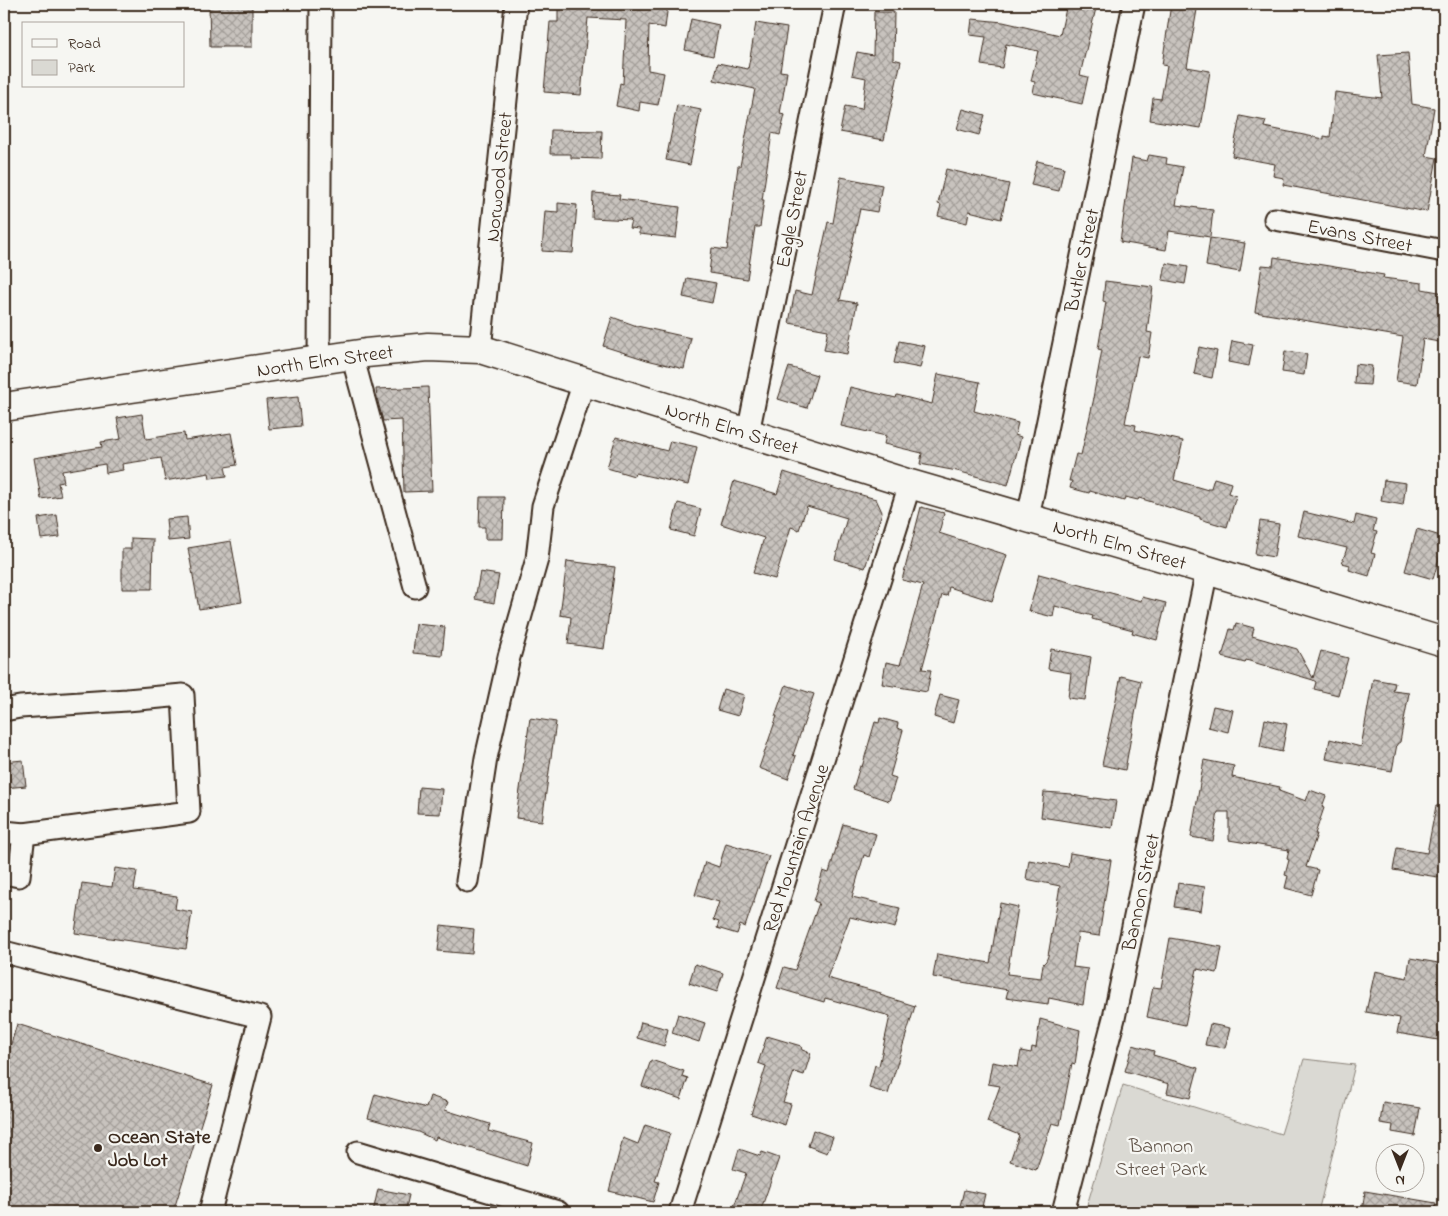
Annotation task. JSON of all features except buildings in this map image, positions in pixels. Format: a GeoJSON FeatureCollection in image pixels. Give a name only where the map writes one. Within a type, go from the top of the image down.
{"type":"FeatureCollection","features":[{"type":"Feature","properties":{"kind":"main road","name":"North Elm Street"},"geometry":{"type":"LineString","coordinates":[[4,407],[352,355],[428,347],[480,350],[910,484],[1028,517],[1444,642]]}},
{"type":"Feature","properties":{"kind":"street"},"geometry":{"type":"LineString","coordinates":[[319,361],[320,4]]}},
{"type":"Feature","properties":{"kind":"street","name":"Norwood Street"},"geometry":{"type":"LineString","coordinates":[[480,350],[516,4]]}},
{"type":"Feature","properties":{"kind":"street","name":"Eagle Street"},"geometry":{"type":"LineString","coordinates":[[748,433],[835,4]]}},
{"type":"Feature","properties":{"kind":"street","name":"Butler Street"},"geometry":{"type":"LineString","coordinates":[[1028,517],[1134,4]]}},
{"type":"Feature","properties":{"kind":"street","name":"Evans Street"},"geometry":{"type":"LineString","coordinates":[[1276,219],[1444,251]]}},
{"type":"Feature","properties":{"kind":"street"},"geometry":{"type":"LineString","coordinates":[[352,355],[415,587]]}},
{"type":"Feature","properties":{"kind":"street"},"geometry":{"type":"LineString","coordinates":[[467,881],[486,758],[509,656],[537,559],[543,506],[584,382]]}},
{"type":"Feature","properties":{"kind":"street","name":"Red Mountain Avenue"},"geometry":{"type":"LineString","coordinates":[[680,1212],[910,484]]}},
{"type":"Feature","properties":{"kind":"street","name":"Bannon Street"},"geometry":{"type":"LineString","coordinates":[[1063,1212],[1114,1018],[1207,570]]}},
{"type":"Feature","properties":{"kind":"street"},"geometry":{"type":"LineString","coordinates":[[4,710],[20,707],[183,695],[189,812],[14,832],[19,876],[4,873]]}},
{"type":"Feature","properties":{"kind":"street"},"geometry":{"type":"LineString","coordinates":[[4,952],[260,1017],[210,1212]]}},
{"type":"Feature","properties":{"kind":"street"},"geometry":{"type":"LineString","coordinates":[[358,1152],[558,1212]]}},
{"type":"Feature","properties":{"kind":"green space","name":"Bannon Street Park"},"geometry":{"type":"Polygon","coordinates":[[[1304,1059],[1355,1065],[1318,1212],[1085,1212],[1123,1085],[1281,1134],[1304,1059]]]}},
{"type":"Feature","properties":{"kind":"place","name":"Ocean State Job Lot"},"geometry":{"type":"Point","coordinates":[98,1148]}}]}
